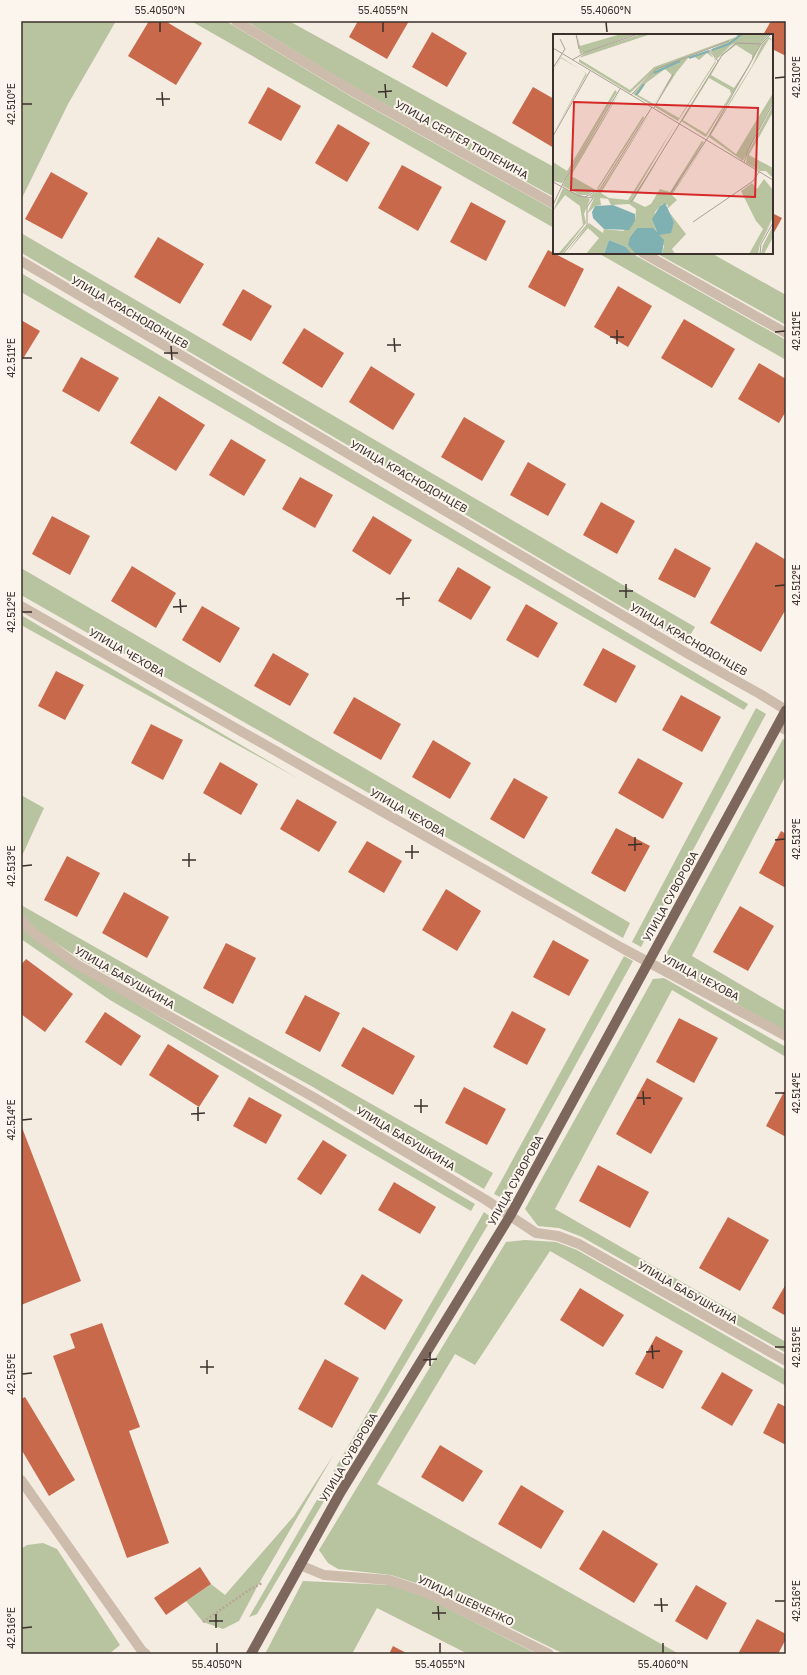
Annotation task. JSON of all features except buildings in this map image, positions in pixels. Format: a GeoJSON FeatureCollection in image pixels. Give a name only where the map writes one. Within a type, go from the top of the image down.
{"type":"FeatureCollection","features":[{"type":"Feature","properties":{"kind":"main road","name":"УЛИЦА СУВОРОВА"},"geometry":{"type":"LineString","coordinates":[[251,1654],[339,1495],[510,1216],[648,962],[782,728],[786,710]]}},
{"type":"Feature","properties":{"kind":"street","name":"УЛИЦА СЕРГЕЯ ТЮЛЕНИНА"},"geometry":{"type":"LineString","coordinates":[[236,21],[352,91],[553,203]]}},
{"type":"Feature","properties":{"kind":"street"},"geometry":{"type":"LineString","coordinates":[[645,254],[786,333]]}},
{"type":"Feature","properties":{"kind":"street","name":"УЛИЦА КРАСНОДОНЦЕВ"},"geometry":{"type":"LineString","coordinates":[[21,261],[683,651],[786,710]]}},
{"type":"Feature","properties":{"kind":"street","name":"УЛИЦА ЧЕХОВА"},"geometry":{"type":"LineString","coordinates":[[21,606],[648,962],[786,1036]]}},
{"type":"Feature","properties":{"kind":"street","name":"УЛИЦА БАБУШКИНА"},"geometry":{"type":"LineString","coordinates":[[21,920],[35,934],[76,964],[315,1098],[486,1200],[536,1232],[558,1236],[579,1244],[786,1362]]}},
{"type":"Feature","properties":{"kind":"street"},"geometry":{"type":"LineString","coordinates":[[21,1480],[142,1651],[146,1654]]}},
{"type":"Feature","properties":{"kind":"street","name":"УЛИЦА ШЕВЧЕНКО"},"geometry":{"type":"LineString","coordinates":[[300,1565],[324,1575],[389,1580],[425,1592],[549,1654]]}},
{"type":"Feature","properties":{"kind":"path"},"geometry":{"type":"LineString","coordinates":[[203,1622],[249,1590],[262,1583]]}},
{"type":"Feature","properties":{"kind":"green space"},"geometry":{"type":"Polygon","coordinates":[[[21,21],[116,21],[68,104],[21,200],[21,21]]]}},
{"type":"Feature","properties":{"kind":"green space"},"geometry":{"type":"Polygon","coordinates":[[[191,21],[226,21],[350,96],[553,209],[553,227],[191,21]]]}},
{"type":"Feature","properties":{"kind":"green space"},"geometry":{"type":"Polygon","coordinates":[[[246,21],[289,21],[553,166],[553,196],[354,87],[246,21]]]}},
{"type":"Feature","properties":{"kind":"green space"},"geometry":{"type":"Polygon","coordinates":[[[21,233],[695,627],[685,644],[25,255],[21,252],[21,233]]]}},
{"type":"Feature","properties":{"kind":"green space"},"geometry":{"type":"Polygon","coordinates":[[[600,254],[633,254],[786,340],[786,360],[600,254]]]}},
{"type":"Feature","properties":{"kind":"green space"},"geometry":{"type":"Polygon","coordinates":[[[658,254],[713,254],[786,295],[786,325],[658,254]]]}},
{"type":"Feature","properties":{"kind":"green space"},"geometry":{"type":"Polygon","coordinates":[[[21,273],[748,704],[744,710],[21,292],[21,273]]]}},
{"type":"Feature","properties":{"kind":"green space"},"geometry":{"type":"Polygon","coordinates":[[[21,568],[630,923],[623,938],[21,595],[21,568]]]}},
{"type":"Feature","properties":{"kind":"green space"},"geometry":{"type":"Polygon","coordinates":[[[21,615],[299,779],[21,625],[21,615]]]}},
{"type":"Feature","properties":{"kind":"green space"},"geometry":{"type":"Polygon","coordinates":[[[756,708],[766,714],[641,947],[632,942],[756,708]]]}},
{"type":"Feature","properties":{"kind":"green space"},"geometry":{"type":"Polygon","coordinates":[[[783,739],[786,739],[786,775],[692,956],[786,1011],[786,1032],[672,967],[666,954],[783,739]]]}},
{"type":"Feature","properties":{"kind":"green space"},"geometry":{"type":"Polygon","coordinates":[[[21,795],[44,808],[21,858],[21,795]]]}},
{"type":"Feature","properties":{"kind":"green space"},"geometry":{"type":"Polygon","coordinates":[[[21,905],[493,1173],[484,1189],[313,1087],[83,961],[39,932],[21,915],[21,905]]]}},
{"type":"Feature","properties":{"kind":"green space"},"geometry":{"type":"Polygon","coordinates":[[[21,927],[72,965],[475,1204],[471,1211],[110,1000],[21,939],[21,927]]]}},
{"type":"Feature","properties":{"kind":"green space"},"geometry":{"type":"Polygon","coordinates":[[[624,956],[633,961],[502,1198],[494,1194],[624,956]]]}},
{"type":"Feature","properties":{"kind":"green space"},"geometry":{"type":"Polygon","coordinates":[[[664,978],[786,1047],[786,1057],[672,990],[555,1209],[786,1342],[786,1353],[582,1237],[559,1228],[538,1226],[525,1209],[653,979],[664,978]]]}},
{"type":"Feature","properties":{"kind":"green space"},"geometry":{"type":"Polygon","coordinates":[[[484,1212],[492,1218],[257,1614],[249,1617],[484,1212]]]}},
{"type":"Feature","properties":{"kind":"green space"},"geometry":{"type":"Polygon","coordinates":[[[525,1240],[556,1242],[577,1250],[786,1370],[786,1386],[550,1251],[475,1365],[455,1354],[377,1484],[679,1654],[564,1654],[428,1587],[391,1575],[338,1569],[328,1563],[319,1550],[506,1242],[525,1240]]]}},
{"type":"Feature","properties":{"kind":"green space"},"geometry":{"type":"Polygon","coordinates":[[[334,1454],[239,1621],[223,1629],[203,1622],[186,1601],[211,1584],[225,1595],[294,1516],[334,1454]]]}},
{"type":"Feature","properties":{"kind":"green space"},"geometry":{"type":"Polygon","coordinates":[[[43,1543],[57,1549],[120,1645],[109,1654],[21,1654],[21,1549],[27,1545],[43,1543]]]}},
{"type":"Feature","properties":{"kind":"green space"},"geometry":{"type":"Polygon","coordinates":[[[303,1581],[390,1585],[425,1597],[537,1654],[468,1654],[377,1608],[352,1654],[265,1654],[303,1581]]]}}]}
